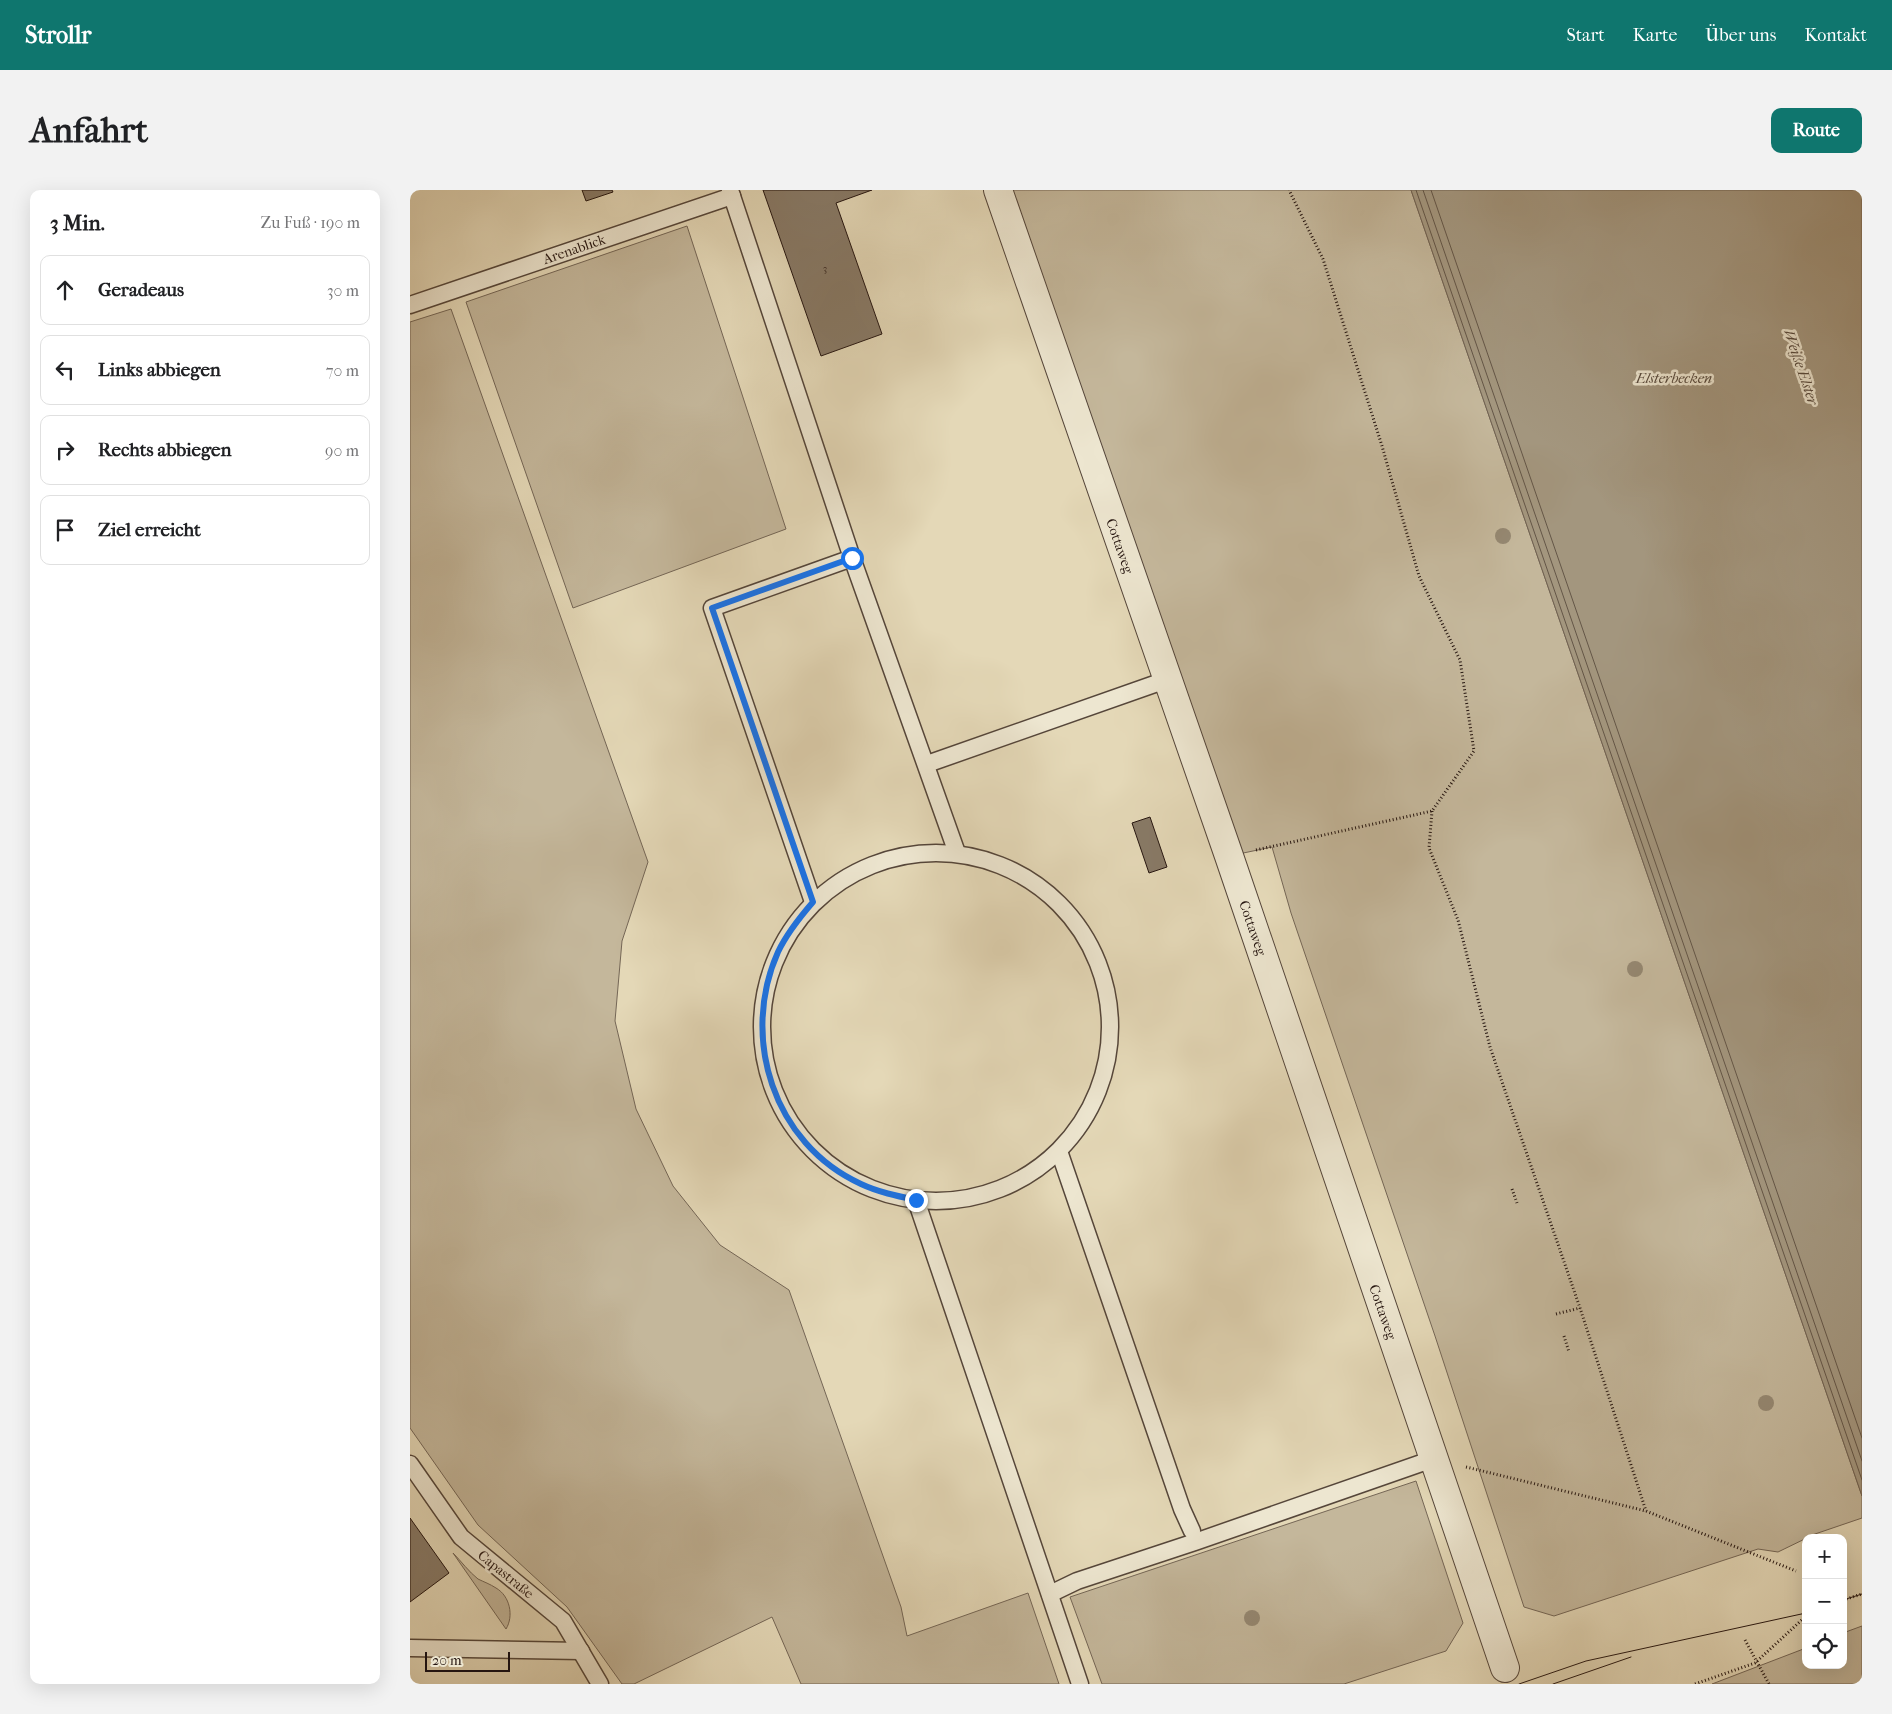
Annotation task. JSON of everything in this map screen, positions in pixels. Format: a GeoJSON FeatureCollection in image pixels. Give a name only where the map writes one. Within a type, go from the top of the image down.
{"type":"FeatureCollection","features":[{"type":"Feature","properties":{"kind":"street","name":"Cottaweg"},"geometry":{"type":"LineString","coordinates":[[998,190],[1166,680],[1229,856],[1504,1668]]}},
{"type":"Feature","properties":{"kind":"lane"},"geometry":{"type":"LineString","coordinates":[[731,193],[852,558],[957,854]]}},
{"type":"Feature","properties":{"kind":"lane","name":"Arenablick"},"geometry":{"type":"LineString","coordinates":[[410,305],[731,193]]}},
{"type":"Feature","properties":{"kind":"lane"},"geometry":{"type":"LineString","coordinates":[[813,902],[712,608],[852,558]]}},
{"type":"Feature","properties":{"kind":"lane"},"geometry":{"type":"LineString","coordinates":[[926,764],[1166,680]]}},
{"type":"Feature","properties":{"kind":"lane"},"geometry":{"type":"LineString","coordinates":[[934,852],[957,854],[995,862],[1011,869],[1051,895],[1080,928],[1101,968],[1110,1009],[1108,1056],[1094,1101],[1082,1122],[1059,1150],[1042,1165],[1022,1178],[995,1191],[953,1200],[916,1200],[888,1194],[861,1184],[841,1173],[817,1154],[792,1125],[771,1084],[762,1038],[763,1000],[778,951],[800,917],[813,902],[830,888],[855,872],[878,862],[907,854],[934,852]]}},
{"type":"Feature","properties":{"kind":"lane"},"geometry":{"type":"LineString","coordinates":[[1059,1150],[1182,1509],[1192,1531]]}},
{"type":"Feature","properties":{"kind":"lane"},"geometry":{"type":"LineString","coordinates":[[916,1200],[1080,1684]]}},
{"type":"Feature","properties":{"kind":"lane"},"geometry":{"type":"LineString","coordinates":[[1050,1594],[1077,1580],[1195,1542],[1434,1459]]}},
{"type":"Feature","properties":{"kind":"lane","name":"Capastraße"},"geometry":{"type":"LineString","coordinates":[[410,1464],[461,1537],[563,1621],[600,1684]]}},
{"type":"Feature","properties":{"kind":"lane"},"geometry":{"type":"LineString","coordinates":[[410,1648],[581,1650]]}},
{"type":"Feature","properties":{"kind":"path"},"geometry":{"type":"LineString","coordinates":[[1289,190],[1323,259],[1382,446],[1419,576],[1460,660],[1474,751],[1432,811],[1429,848],[1458,920],[1490,1047],[1580,1308],[1646,1510]]}},
{"type":"Feature","properties":{"kind":"path"},"geometry":{"type":"LineString","coordinates":[[1229,856],[1432,811]]}},
{"type":"Feature","properties":{"kind":"path"},"geometry":{"type":"LineString","coordinates":[[1512,1189],[1517,1203]]}},
{"type":"Feature","properties":{"kind":"path"},"geometry":{"type":"LineString","coordinates":[[1556,1314],[1580,1308]]}},
{"type":"Feature","properties":{"kind":"path"},"geometry":{"type":"LineString","coordinates":[[1564,1336],[1568,1352]]}},
{"type":"Feature","properties":{"kind":"path"},"geometry":{"type":"LineString","coordinates":[[1434,1459],[1646,1510],[1796,1571]]}},
{"type":"Feature","properties":{"kind":"path"},"geometry":{"type":"LineString","coordinates":[[1847,1599],[1862,1594]]}},
{"type":"Feature","properties":{"kind":"path"},"geometry":{"type":"LineString","coordinates":[[1695,1684],[1756,1663],[1802,1620]]}},
{"type":"Feature","properties":{"kind":"path"},"geometry":{"type":"LineString","coordinates":[[1744,1640],[1769,1684]]}},
{"type":"Feature","properties":{"kind":"shaded area"},"geometry":{"type":"Polygon","coordinates":[[[1001,190],[1411,190],[1862,1496],[1862,1518],[1815,1534],[1802,1534],[1802,1540],[1778,1552],[1758,1549],[1554,1616],[1524,1607],[1435,1336],[1291,913],[1272,847],[1229,856],[1001,190]]]}},
{"type":"Feature","properties":{"kind":"shaded area"},"geometry":{"type":"Polygon","coordinates":[[[687,226],[786,529],[573,608],[466,302],[687,226]]]}},
{"type":"Feature","properties":{"kind":"shaded area"},"geometry":{"type":"Polygon","coordinates":[[[451,309],[648,862],[622,941],[615,1021],[636,1109],[673,1186],[720,1245],[789,1290],[901,1607],[907,1636],[1028,1593],[1059,1684],[801,1684],[772,1617],[634,1684],[622,1684],[567,1607],[478,1525],[410,1428],[410,322],[451,309]]]}},
{"type":"Feature","properties":{"kind":"shaded area"},"geometry":{"type":"Polygon","coordinates":[[[1416,1481],[1463,1623],[1446,1651],[1344,1684],[1102,1684],[1070,1597],[1416,1481]]]}},
{"type":"Feature","properties":{"kind":"shaded area"},"geometry":{"type":"Polygon","coordinates":[[[453,1553],[478,1579],[496,1588],[505,1596],[510,1612],[506,1629],[453,1553]]]}},
{"type":"Feature","properties":{"kind":"shaded area"},"geometry":{"type":"Polygon","coordinates":[[[1862,1626],[1862,1684],[1712,1684],[1802,1650],[1802,1669],[1847,1669],[1847,1632],[1862,1626]]]}},
{"type":"Feature","properties":{"kind":"water","name":"Elsterbecken"},"geometry":{"type":"Polygon","coordinates":[[[1411,190],[1862,190],[1862,1496],[1411,190]]]}},
{"type":"Feature","properties":{"kind":"building"},"geometry":{"type":"Polygon","coordinates":[[[582,190],[612,190],[613,192],[586,201],[582,190]]]}},
{"type":"Feature","properties":{"kind":"building"},"geometry":{"type":"Polygon","coordinates":[[[763,190],[872,190],[836,203],[882,334],[821,356],[763,190]]]}},
{"type":"Feature","properties":{"kind":"building"},"geometry":{"type":"Polygon","coordinates":[[[1150,817],[1167,867],[1149,873],[1132,823],[1150,817]]]}},
{"type":"Feature","properties":{"kind":"building"},"geometry":{"type":"Polygon","coordinates":[[[410,1518],[449,1573],[410,1602],[410,1518]]]}},
{"type":"Feature","properties":{"kind":"tram line"},"geometry":{"type":"LineString","coordinates":[[1847,1599],[1862,1594]]}},
{"type":"Feature","properties":{"kind":"tram line"},"geometry":{"type":"LineString","coordinates":[[1519,1684],[1586,1661],[1802,1614]]}},
{"type":"Feature","properties":{"kind":"tram line"},"geometry":{"type":"LineString","coordinates":[[1553,1684],[1631,1657]]}},
{"type":"Feature","properties":{"kind":"route"},"geometry":{"type":"LineString","coordinates":[[852,558],[712,608],[813,902],[800,917],[778,951],[763,1000],[762,1038],[765,1064],[771,1084],[792,1125],[806,1144],[817,1154],[841,1173],[861,1184],[888,1194],[916,1200]]}},
{"type":"Feature","properties":{"kind":"water label","name":"Weiße Elster"},"geometry":{"type":"Point","coordinates":[1801,367]}}]}
